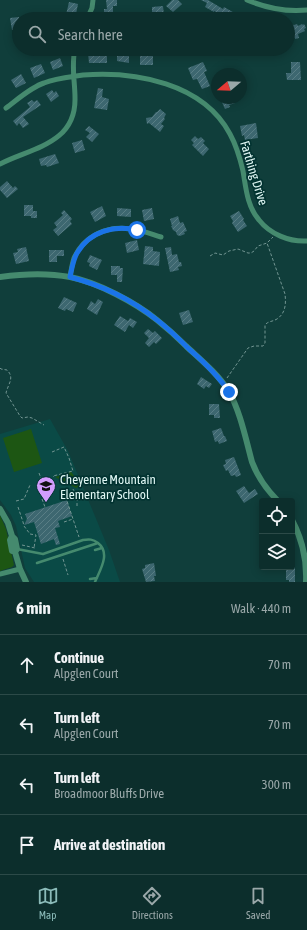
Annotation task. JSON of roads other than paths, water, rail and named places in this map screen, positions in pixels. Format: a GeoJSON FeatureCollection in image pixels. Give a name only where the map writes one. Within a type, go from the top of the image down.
{"type":"FeatureCollection","features":[{"type":"Feature","properties":{"kind":"street"},"geometry":{"type":"LineString","coordinates":[[90,12],[93,0]]}},
{"type":"Feature","properties":{"kind":"street"},"geometry":{"type":"LineString","coordinates":[[247,0],[275,9],[292,11],[307,10]]}},
{"type":"Feature","properties":{"kind":"street"},"geometry":{"type":"LineString","coordinates":[[0,164],[47,144],[63,131],[70,120],[75,107],[74,56]]}},
{"type":"Feature","properties":{"kind":"street","name":"Farthing Drive"},"geometry":{"type":"LineString","coordinates":[[6,108],[42,83],[74,76],[96,74],[136,76],[169,85],[183,91],[208,107],[226,127],[234,142],[240,160],[248,199],[254,212],[264,225],[277,234],[291,240],[307,241]]}},
{"type":"Feature","properties":{"kind":"street"},"geometry":{"type":"LineString","coordinates":[[70,277],[77,252],[91,237],[103,231],[116,228],[130,228],[161,237]]}},
{"type":"Feature","properties":{"kind":"street"},"geometry":{"type":"LineString","coordinates":[[0,277],[27,274],[70,277],[88,282],[129,302],[163,325],[214,372],[229,392],[236,406],[255,470],[265,487],[275,498]]}},
{"type":"Feature","properties":{"kind":"street"},"geometry":{"type":"LineString","coordinates":[[0,509],[8,523],[12,536],[10,540],[12,551],[16,551],[20,569],[27,582]]}},
{"type":"Feature","properties":{"kind":"street"},"geometry":{"type":"LineString","coordinates":[[295,527],[303,547],[306,562],[306,580]]}},
{"type":"Feature","properties":{"kind":"street"},"geometry":{"type":"LineString","coordinates":[[0,574],[20,569]]}},
{"type":"Feature","properties":{"kind":"lane"},"geometry":{"type":"LineString","coordinates":[[16,551],[34,550],[43,554],[88,539],[94,540],[104,550],[105,555],[95,582]]}},
{"type":"Feature","properties":{"kind":"lane"},"geometry":{"type":"LineString","coordinates":[[37,563],[98,543]]}},
{"type":"Feature","properties":{"kind":"lane"},"geometry":{"type":"LineString","coordinates":[[95,550],[102,548]]}},
{"type":"Feature","properties":{"kind":"lane"},"geometry":{"type":"LineString","coordinates":[[34,550],[35,556]]}},
{"type":"Feature","properties":{"kind":"lane"},"geometry":{"type":"LineString","coordinates":[[90,579],[97,578]]}},
{"type":"Feature","properties":{"kind":"place","name":"Cheyenne Mountain Elementary School"},"geometry":{"type":"Point","coordinates":[46,503]}}]}
